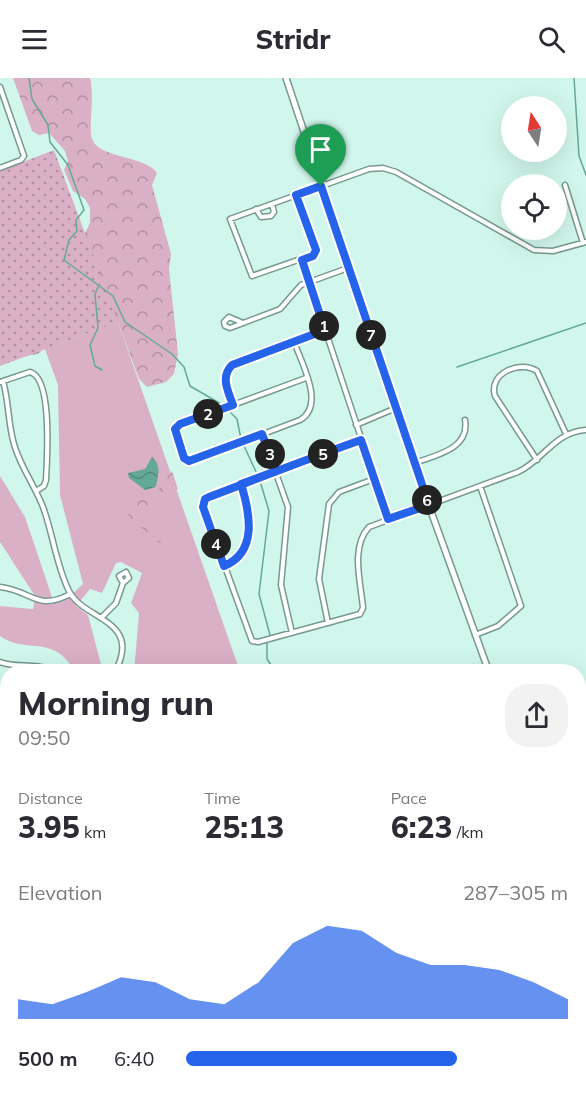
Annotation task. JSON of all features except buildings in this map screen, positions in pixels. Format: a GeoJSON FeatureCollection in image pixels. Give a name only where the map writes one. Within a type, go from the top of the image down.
{"type":"FeatureCollection","features":[{"type":"Feature","properties":{"kind":"main road"},"geometry":{"type":"LineString","coordinates":[[286,78],[348,268],[486,664]]}},
{"type":"Feature","properties":{"kind":"street"},"geometry":{"type":"LineString","coordinates":[[0,87],[24,157],[0,168]]}},
{"type":"Feature","properties":{"kind":"street"},"geometry":{"type":"LineString","coordinates":[[296,195],[316,250],[313,256],[258,276],[251,275],[230,219],[256,209],[373,168],[389,170],[528,248],[553,251],[585,242],[567,191]]}},
{"type":"Feature","properties":{"kind":"street"},"geometry":{"type":"LineString","coordinates":[[256,209],[261,217],[271,216],[274,212],[272,204]]}},
{"type":"Feature","properties":{"kind":"street"},"geometry":{"type":"LineString","coordinates":[[302,260],[388,519]]}},
{"type":"Feature","properties":{"kind":"street"},"geometry":{"type":"LineString","coordinates":[[243,323],[281,308],[299,287],[348,268]]}},
{"type":"Feature","properties":{"kind":"street"},"geometry":{"type":"LineString","coordinates":[[233,405],[225,380],[230,366],[325,330]]}},
{"type":"Feature","properties":{"kind":"street"},"geometry":{"type":"LineString","coordinates":[[294,342],[306,378],[312,402],[307,415],[192,461],[184,459],[174,432],[176,426],[306,378]]}},
{"type":"Feature","properties":{"kind":"street"},"geometry":{"type":"LineString","coordinates":[[537,460],[496,398],[494,384],[500,375],[522,366],[537,371],[566,434]]}},
{"type":"Feature","properties":{"kind":"street"},"geometry":{"type":"LineString","coordinates":[[36,491],[44,486],[46,480],[43,387],[38,376],[30,372],[1,381],[14,446],[36,491],[70,594],[81,605],[102,617],[112,626],[120,640],[121,657],[118,664]]}},
{"type":"Feature","properties":{"kind":"street"},"geometry":{"type":"LineString","coordinates":[[356,425],[396,408]]}},
{"type":"Feature","properties":{"kind":"street"},"geometry":{"type":"LineString","coordinates":[[415,462],[460,443],[466,434],[465,420]]}},
{"type":"Feature","properties":{"kind":"street"},"geometry":{"type":"LineString","coordinates":[[361,440],[241,484],[207,498],[203,503],[251,640],[258,642],[358,615],[363,610],[358,579],[362,538],[369,528],[518,472],[537,460],[553,443],[566,434],[586,430]]}},
{"type":"Feature","properties":{"kind":"street"},"geometry":{"type":"LineString","coordinates":[[262,434],[288,507],[280,585],[292,633]]}},
{"type":"Feature","properties":{"kind":"street"},"geometry":{"type":"LineString","coordinates":[[328,623],[320,579],[329,504],[339,492],[374,479]]}},
{"type":"Feature","properties":{"kind":"street"},"geometry":{"type":"LineString","coordinates":[[224,566],[239,558],[246,544],[249,514],[241,484]]}},
{"type":"Feature","properties":{"kind":"street"},"geometry":{"type":"LineString","coordinates":[[474,635],[499,626],[521,606],[480,486]]}},
{"type":"Feature","properties":{"kind":"street"},"geometry":{"type":"LineString","coordinates":[[102,617],[117,600],[123,583]]}},
{"type":"Feature","properties":{"kind":"street"},"geometry":{"type":"LineString","coordinates":[[0,587],[45,603],[54,602],[70,594]]}},
{"type":"Feature","properties":{"kind":"green space"},"geometry":{"type":"Polygon","coordinates":[[[13,78],[90,78],[91,134],[96,145],[112,154],[143,163],[157,173],[152,185],[171,254],[169,269],[178,354],[174,374],[166,382],[147,387],[139,379],[118,322],[44,348],[38,354],[25,356],[0,250],[82,239],[90,223],[90,208],[85,199],[73,191],[64,170],[68,161],[65,151],[49,133],[39,135],[32,131],[13,78]]]}},
{"type":"Feature","properties":{"kind":"green space"},"geometry":{"type":"Polygon","coordinates":[[[54,150],[118,322],[0,366],[0,171],[54,150]]]}},
{"type":"Feature","properties":{"kind":"green space"},"geometry":{"type":"Polygon","coordinates":[[[118,322],[237,664],[135,664],[139,613],[131,603],[142,573],[121,562],[116,563],[102,593],[90,589],[76,606],[88,615],[101,664],[70,664],[49,648],[20,644],[0,636],[0,606],[33,609],[35,596],[0,542],[0,476],[25,517],[54,603],[69,597],[83,584],[60,495],[58,385],[45,349],[118,322]]]}},
{"type":"Feature","properties":{"kind":"green space"},"geometry":{"type":"Polygon","coordinates":[[[172,471],[178,489],[149,505],[144,511],[147,521],[161,539],[162,542],[159,543],[129,517],[126,508],[132,501],[156,492],[172,471]]]}},
{"type":"Feature","properties":{"kind":"water"},"geometry":{"type":"Polygon","coordinates":[[[152,457],[158,467],[156,487],[145,490],[129,478],[128,473],[145,469],[152,457]]]}},
{"type":"Feature","properties":{"kind":"waterway"},"geometry":{"type":"LineString","coordinates":[[29,78],[32,99],[48,125],[50,142],[68,165],[84,210],[76,220],[77,231],[69,240],[64,260],[113,296],[125,322],[172,354],[184,367],[190,386],[221,404]]}},
{"type":"Feature","properties":{"kind":"waterway"},"geometry":{"type":"LineString","coordinates":[[574,78],[579,156],[586,175]]}},
{"type":"Feature","properties":{"kind":"waterway"},"geometry":{"type":"LineString","coordinates":[[98,287],[95,294],[98,328],[90,345],[95,366],[102,370]]}},
{"type":"Feature","properties":{"kind":"waterway"},"geometry":{"type":"LineString","coordinates":[[457,367],[586,323]]}},
{"type":"Feature","properties":{"kind":"waterway"},"geometry":{"type":"LineString","coordinates":[[229,411],[237,419],[241,439]]}},
{"type":"Feature","properties":{"kind":"waterway"},"geometry":{"type":"LineString","coordinates":[[244,446],[258,476]]}},
{"type":"Feature","properties":{"kind":"waterway"},"geometry":{"type":"LineString","coordinates":[[260,481],[269,511],[259,594],[270,635]]}},
{"type":"Feature","properties":{"kind":"waterway"},"geometry":{"type":"LineString","coordinates":[[267,643],[267,659],[270,664]]}},
{"type":"Feature","properties":{"kind":"route"},"geometry":{"type":"LineString","coordinates":[[321,186],[296,195],[316,250],[313,256],[302,260],[325,330],[232,365],[225,374],[225,380],[233,405],[180,424],[176,426],[174,432],[185,460],[189,461],[262,434],[276,471],[241,484],[249,514],[246,544],[239,558],[224,566],[203,507],[205,499],[241,484],[361,440],[388,519],[429,505],[321,186]]}}]}
